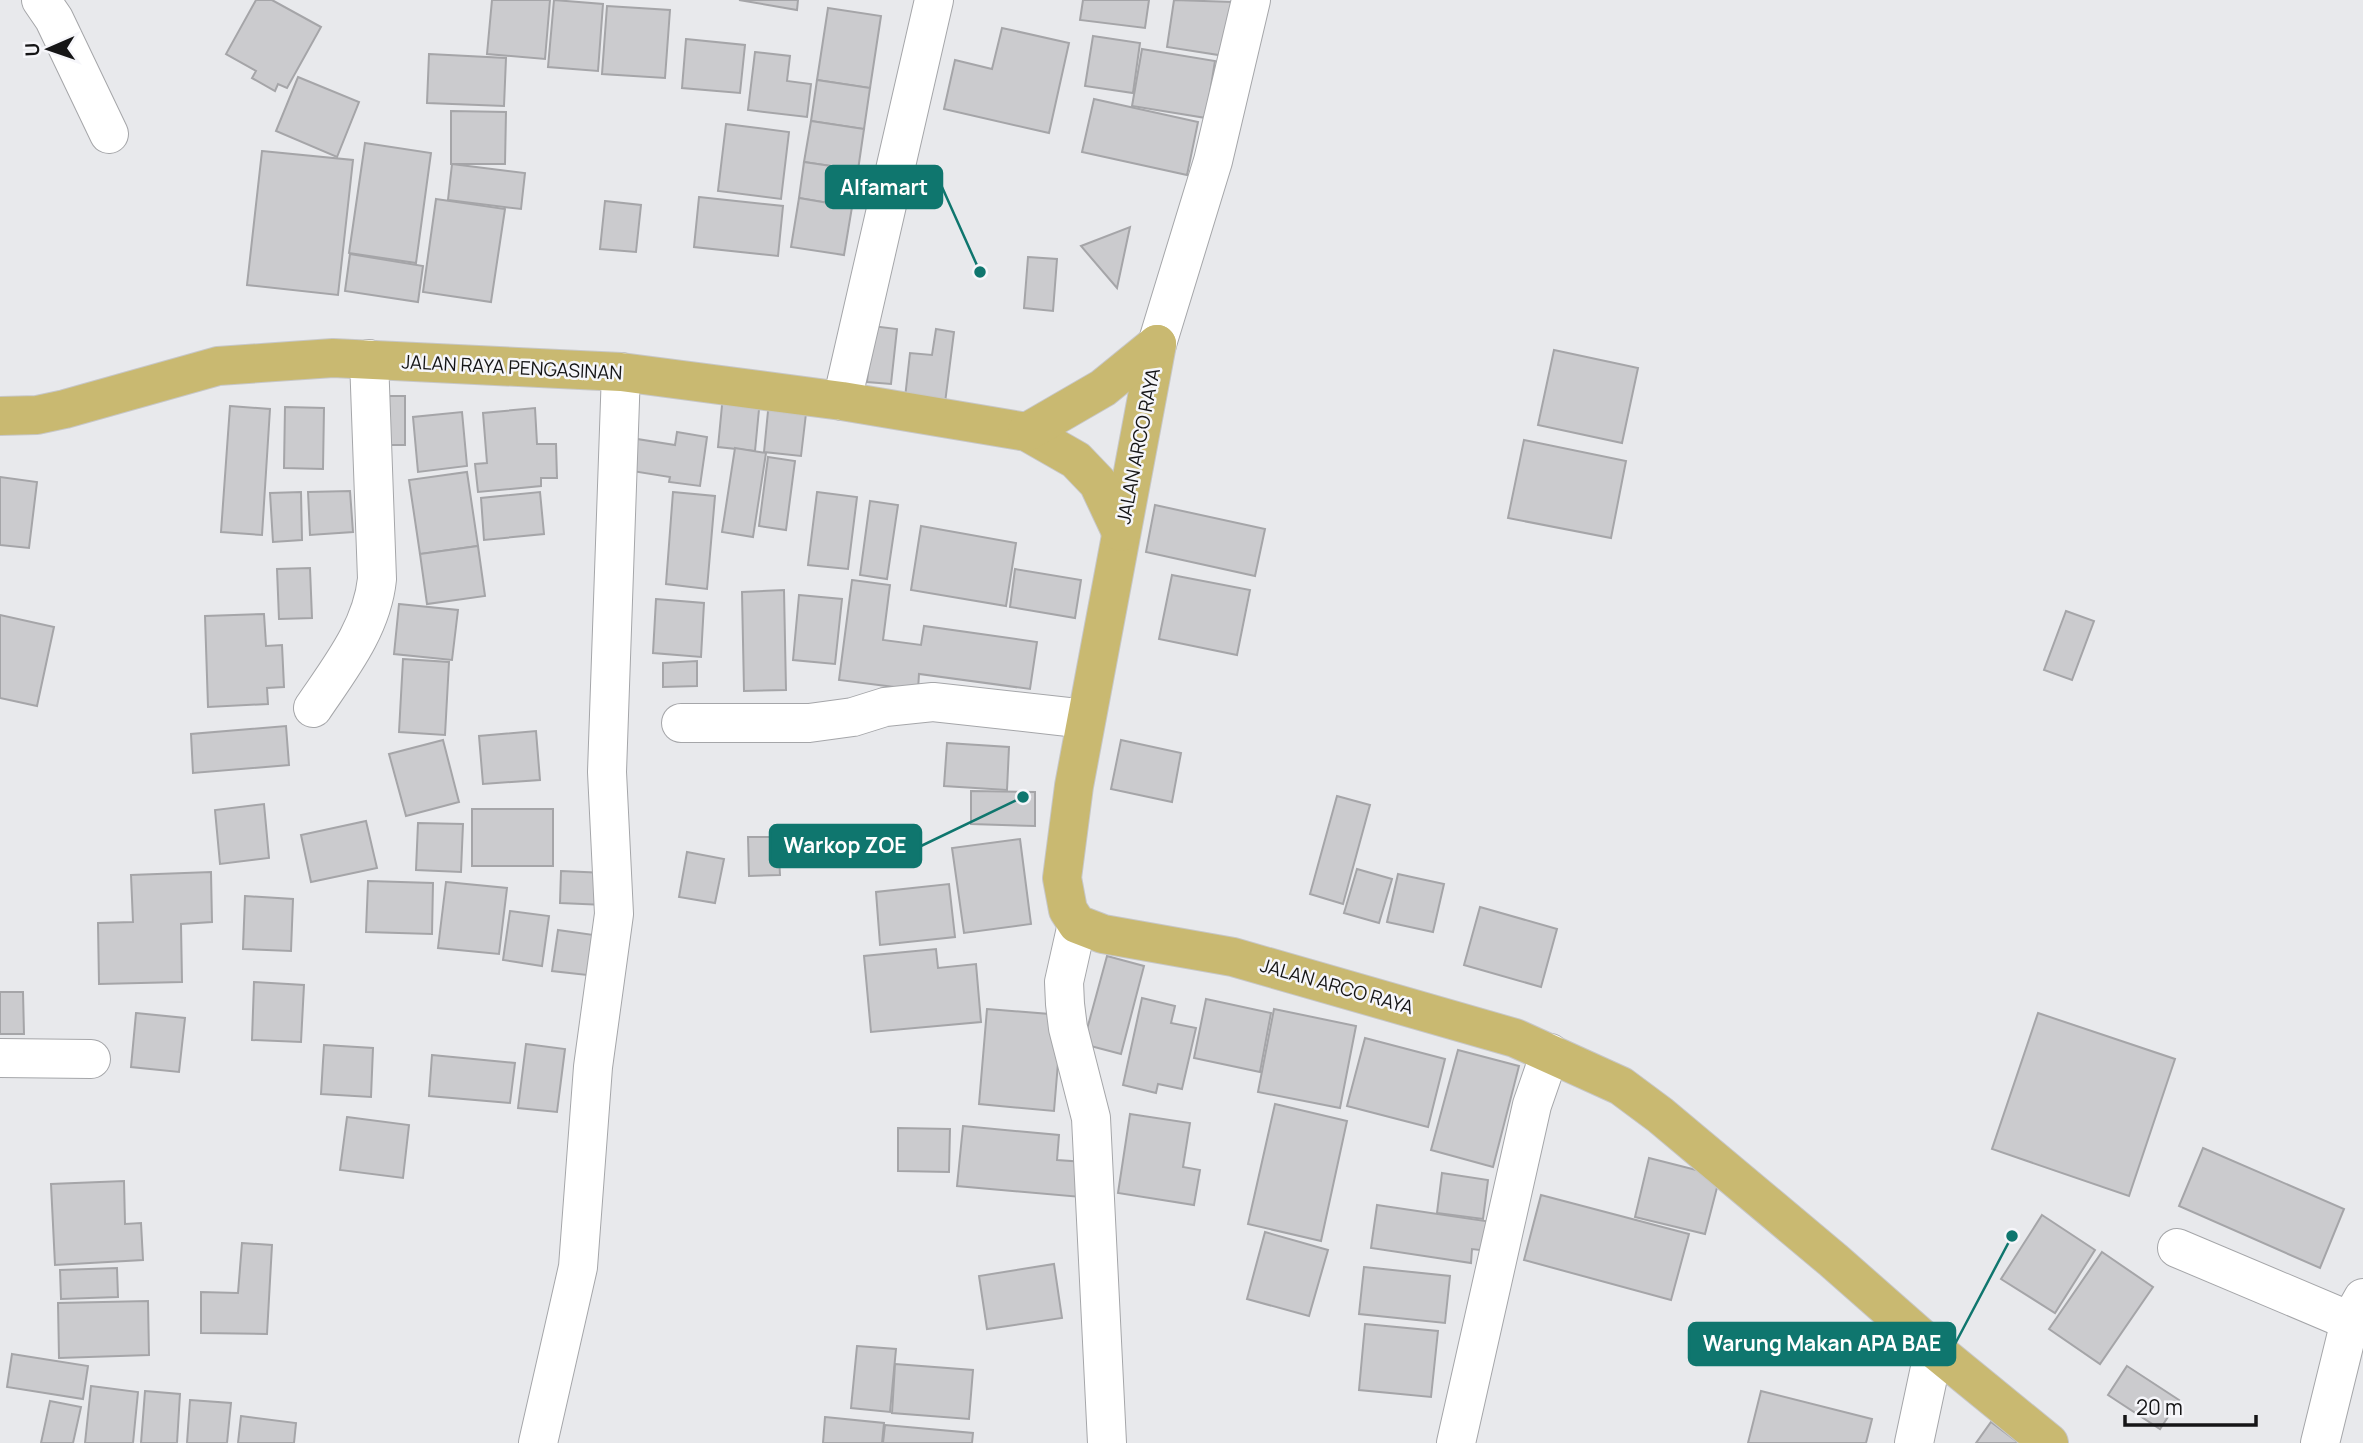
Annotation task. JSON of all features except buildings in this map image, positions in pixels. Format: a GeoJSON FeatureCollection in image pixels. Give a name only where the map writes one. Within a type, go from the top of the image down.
{"type":"FeatureCollection","features":[{"type":"Feature","properties":{"kind":"main road"},"geometry":{"type":"LineString","coordinates":[[1027,432],[1103,388],[1157,344]]}},
{"type":"Feature","properties":{"kind":"main road","name":"JALAN ARCO RAYA"},"geometry":{"type":"LineString","coordinates":[[1157,344],[1086,719],[1062,878],[1068,910],[1077,924],[1103,934],[1233,957],[1515,1038],[1621,1086],[1660,1115],[1934,1349],[2049,1443]]}},
{"type":"Feature","properties":{"kind":"main road","name":"JALAN RAYA PENGASINAN"},"geometry":{"type":"LineString","coordinates":[[0,416],[37,415],[65,409],[218,366],[333,358],[621,372],[842,401],[1027,432],[1076,460],[1098,483],[1121,532]]}},
{"type":"Feature","properties":{"kind":"street"},"geometry":{"type":"LineString","coordinates":[[41,0],[54,19],[109,134]]}},
{"type":"Feature","properties":{"kind":"street"},"geometry":{"type":"LineString","coordinates":[[842,401],[934,0]]}},
{"type":"Feature","properties":{"kind":"street"},"geometry":{"type":"LineString","coordinates":[[1157,344],[1213,161],[1251,0]]}},
{"type":"Feature","properties":{"kind":"street"},"geometry":{"type":"LineString","coordinates":[[313,708],[357,641],[375,599],[377,579],[369,359]]}},
{"type":"Feature","properties":{"kind":"street"},"geometry":{"type":"LineString","coordinates":[[538,1443],[578,1267],[593,1067],[614,914],[607,772],[621,372]]}},
{"type":"Feature","properties":{"kind":"street"},"geometry":{"type":"LineString","coordinates":[[681,723],[809,723],[853,717],[885,707],[933,702],[1086,719]]}},
{"type":"Feature","properties":{"kind":"street"},"geometry":{"type":"LineString","coordinates":[[1077,924],[1065,982],[1065,1004],[1068,1028],[1091,1118],[1107,1443]]}},
{"type":"Feature","properties":{"kind":"street"},"geometry":{"type":"LineString","coordinates":[[1456,1443],[1532,1105],[1550,1054]]}},
{"type":"Feature","properties":{"kind":"street"},"geometry":{"type":"LineString","coordinates":[[0,1058],[91,1059]]}},
{"type":"Feature","properties":{"kind":"street"},"geometry":{"type":"LineString","coordinates":[[2177,1248],[2357,1309],[2319,1443]]}},
{"type":"Feature","properties":{"kind":"street"},"geometry":{"type":"LineString","coordinates":[[1914,1443],[1934,1349]]}},
{"type":"Feature","properties":{"kind":"place","name":"Alfamart"},"geometry":{"type":"Point","coordinates":[980,272]}},
{"type":"Feature","properties":{"kind":"place","name":"Warkop ZOE"},"geometry":{"type":"Point","coordinates":[1023,797]}},
{"type":"Feature","properties":{"kind":"place","name":"Warung Makan APA BAE"},"geometry":{"type":"Point","coordinates":[2012,1236]}}]}
